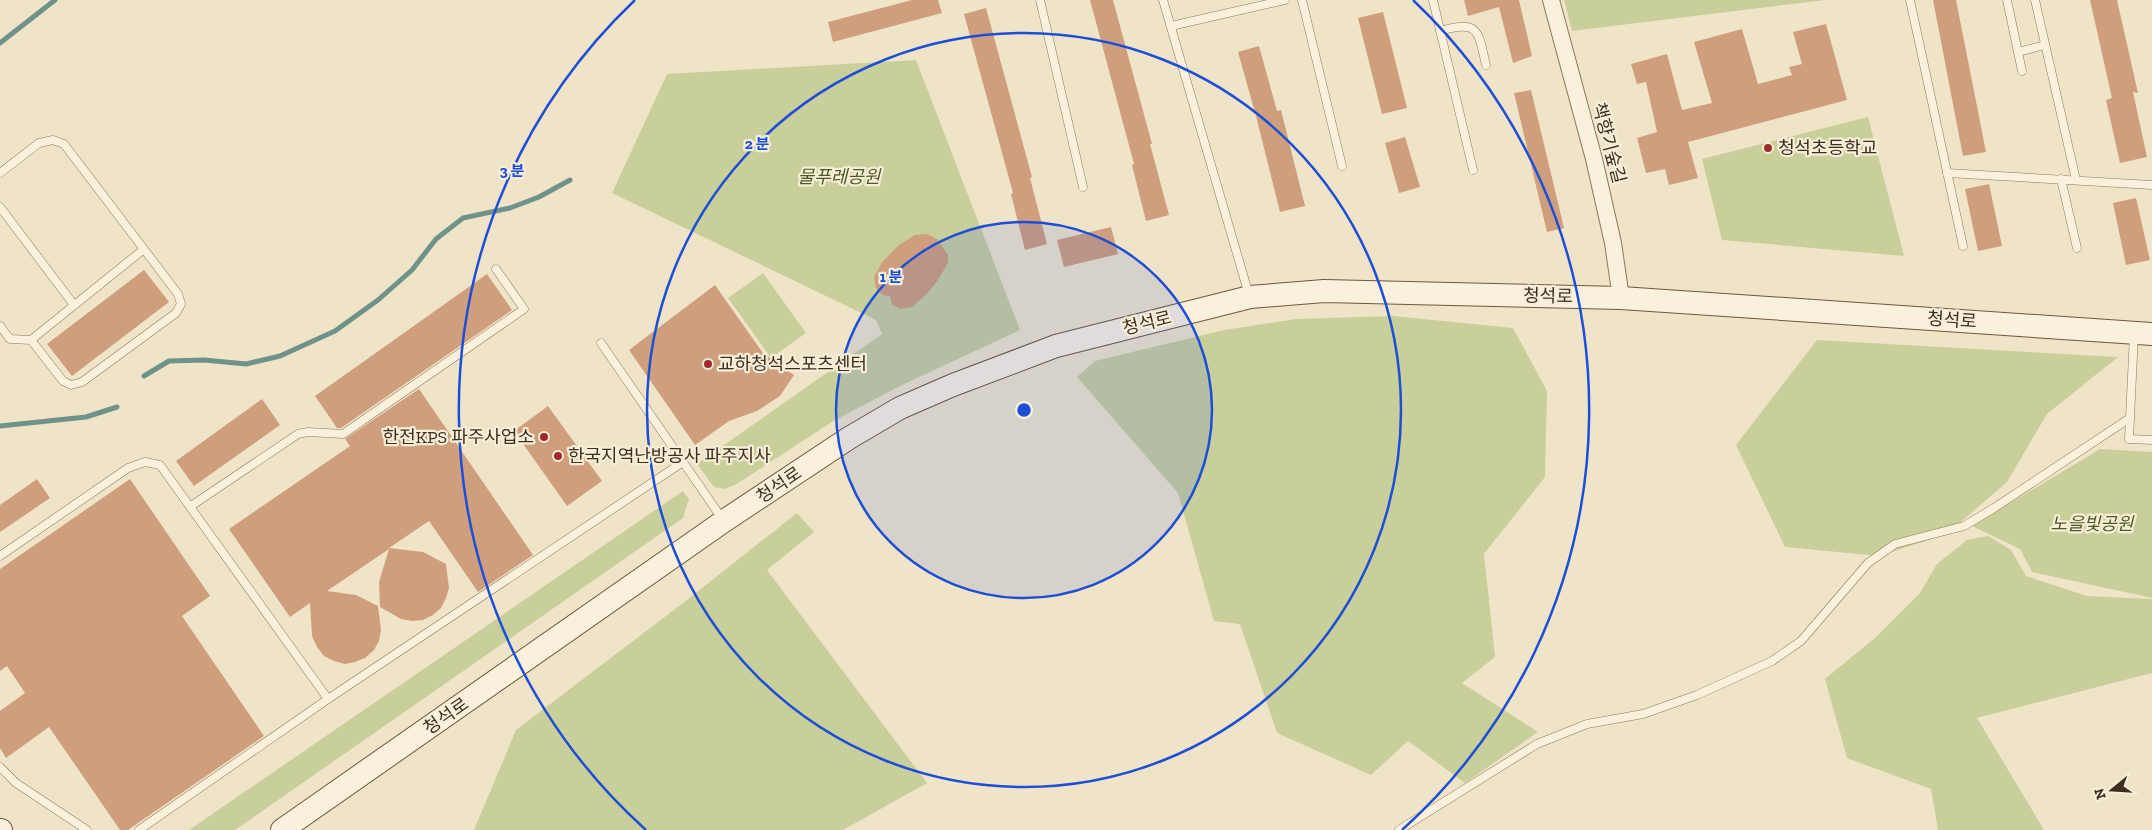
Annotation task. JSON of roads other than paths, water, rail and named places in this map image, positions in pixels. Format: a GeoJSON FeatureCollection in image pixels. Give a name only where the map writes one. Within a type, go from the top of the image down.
{"type":"FeatureCollection","features":[{"type":"Feature","properties":{"kind":"main road","name":"청석로"},"geometry":{"type":"LineString","coordinates":[[284,829],[724,521],[849,438],[900,408],[953,385],[1056,346],[1250,297],[1324,291],[1621,298],[2143,333]]}},
{"type":"Feature","properties":{"kind":"street","name":"책향기숲길"},"geometry":{"type":"LineString","coordinates":[[1551,0],[1594,159],[1613,243],[1621,298]]}},
{"type":"Feature","properties":{"kind":"lane"},"geometry":{"type":"LineString","coordinates":[[1040,0],[1084,187]]}},
{"type":"Feature","properties":{"kind":"lane"},"geometry":{"type":"LineString","coordinates":[[1163,0],[1250,297]]}},
{"type":"Feature","properties":{"kind":"lane"},"geometry":{"type":"LineString","coordinates":[[1171,26],[1285,0]]}},
{"type":"Feature","properties":{"kind":"lane"},"geometry":{"type":"LineString","coordinates":[[1302,0],[1342,166]]}},
{"type":"Feature","properties":{"kind":"lane"},"geometry":{"type":"LineString","coordinates":[[1433,0],[1473,170]]}},
{"type":"Feature","properties":{"kind":"lane"},"geometry":{"type":"LineString","coordinates":[[1910,0],[1963,246]]}},
{"type":"Feature","properties":{"kind":"lane"},"geometry":{"type":"LineString","coordinates":[[2007,0],[2022,71]]}},
{"type":"Feature","properties":{"kind":"lane"},"geometry":{"type":"LineString","coordinates":[[2035,0],[2076,180]]}},
{"type":"Feature","properties":{"kind":"lane"},"geometry":{"type":"LineString","coordinates":[[1440,31],[1458,25],[1471,27],[1478,34],[1486,65]]}},
{"type":"Feature","properties":{"kind":"lane"},"geometry":{"type":"LineString","coordinates":[[2018,52],[2045,45]]}},
{"type":"Feature","properties":{"kind":"lane"},"geometry":{"type":"LineString","coordinates":[[0,173],[39,143],[53,140],[64,144],[178,294],[181,304],[176,313],[82,382],[71,385],[63,381],[31,340]]}},
{"type":"Feature","properties":{"kind":"lane"},"geometry":{"type":"LineString","coordinates":[[1947,173],[2152,184]]}},
{"type":"Feature","properties":{"kind":"lane"},"geometry":{"type":"LineString","coordinates":[[2061,179],[2077,248]]}},
{"type":"Feature","properties":{"kind":"lane"},"geometry":{"type":"LineString","coordinates":[[0,207],[74,305]]}},
{"type":"Feature","properties":{"kind":"lane"},"geometry":{"type":"LineString","coordinates":[[0,326],[3,335],[10,339],[31,340],[144,249]]}},
{"type":"Feature","properties":{"kind":"lane"},"geometry":{"type":"LineString","coordinates":[[191,506],[298,434],[308,432],[343,434],[524,309],[496,269]]}},
{"type":"Feature","properties":{"kind":"lane"},"geometry":{"type":"LineString","coordinates":[[2143,333],[2130,418],[2129,438],[2152,440]]}},
{"type":"Feature","properties":{"kind":"lane"},"geometry":{"type":"LineString","coordinates":[[601,343],[724,521]]}},
{"type":"Feature","properties":{"kind":"lane"},"geometry":{"type":"LineString","coordinates":[[1399,830],[1537,744],[1587,724],[1643,714],[1697,695],[1772,661],[1801,641],[1868,563],[1895,544],[1964,526],[2130,418]]}},
{"type":"Feature","properties":{"kind":"lane"},"geometry":{"type":"LineString","coordinates":[[0,556],[128,468],[145,462],[160,465],[328,699]]}},
{"type":"Feature","properties":{"kind":"lane"},"geometry":{"type":"LineString","coordinates":[[139,830],[328,699],[683,462]]}},
{"type":"Feature","properties":{"kind":"lane"},"geometry":{"type":"LineString","coordinates":[[0,768],[16,783],[87,830]]}},
{"type":"Feature","properties":{"kind":"waterway"},"geometry":{"type":"LineString","coordinates":[[0,43],[55,0]]}},
{"type":"Feature","properties":{"kind":"waterway"},"geometry":{"type":"LineString","coordinates":[[144,376],[169,361],[204,360],[246,364],[280,356],[335,331],[378,300],[412,270],[436,239],[463,218],[510,208],[539,197],[570,180]]}},
{"type":"Feature","properties":{"kind":"waterway"},"geometry":{"type":"LineString","coordinates":[[0,426],[86,417],[117,407]]}},
{"type":"Feature","properties":{"kind":"place","name":"청석초등학교"},"geometry":{"type":"Point","coordinates":[1768,148]}},
{"type":"Feature","properties":{"kind":"place","name":"교하청석스포츠센터"},"geometry":{"type":"Point","coordinates":[708,364]}},
{"type":"Feature","properties":{"kind":"place","name":"한전KPS 파주사업소"},"geometry":{"type":"Point","coordinates":[544,437]}},
{"type":"Feature","properties":{"kind":"place","name":"한국지역난방공사 파주지사"},"geometry":{"type":"Point","coordinates":[558,456]}},
{"type":"Feature","properties":{"kind":"park label","name":"물푸레공원"},"geometry":{"type":"Point","coordinates":[839,177]}},
{"type":"Feature","properties":{"kind":"park label","name":"노을빛공원"},"geometry":{"type":"Point","coordinates":[2092,524]}}]}
